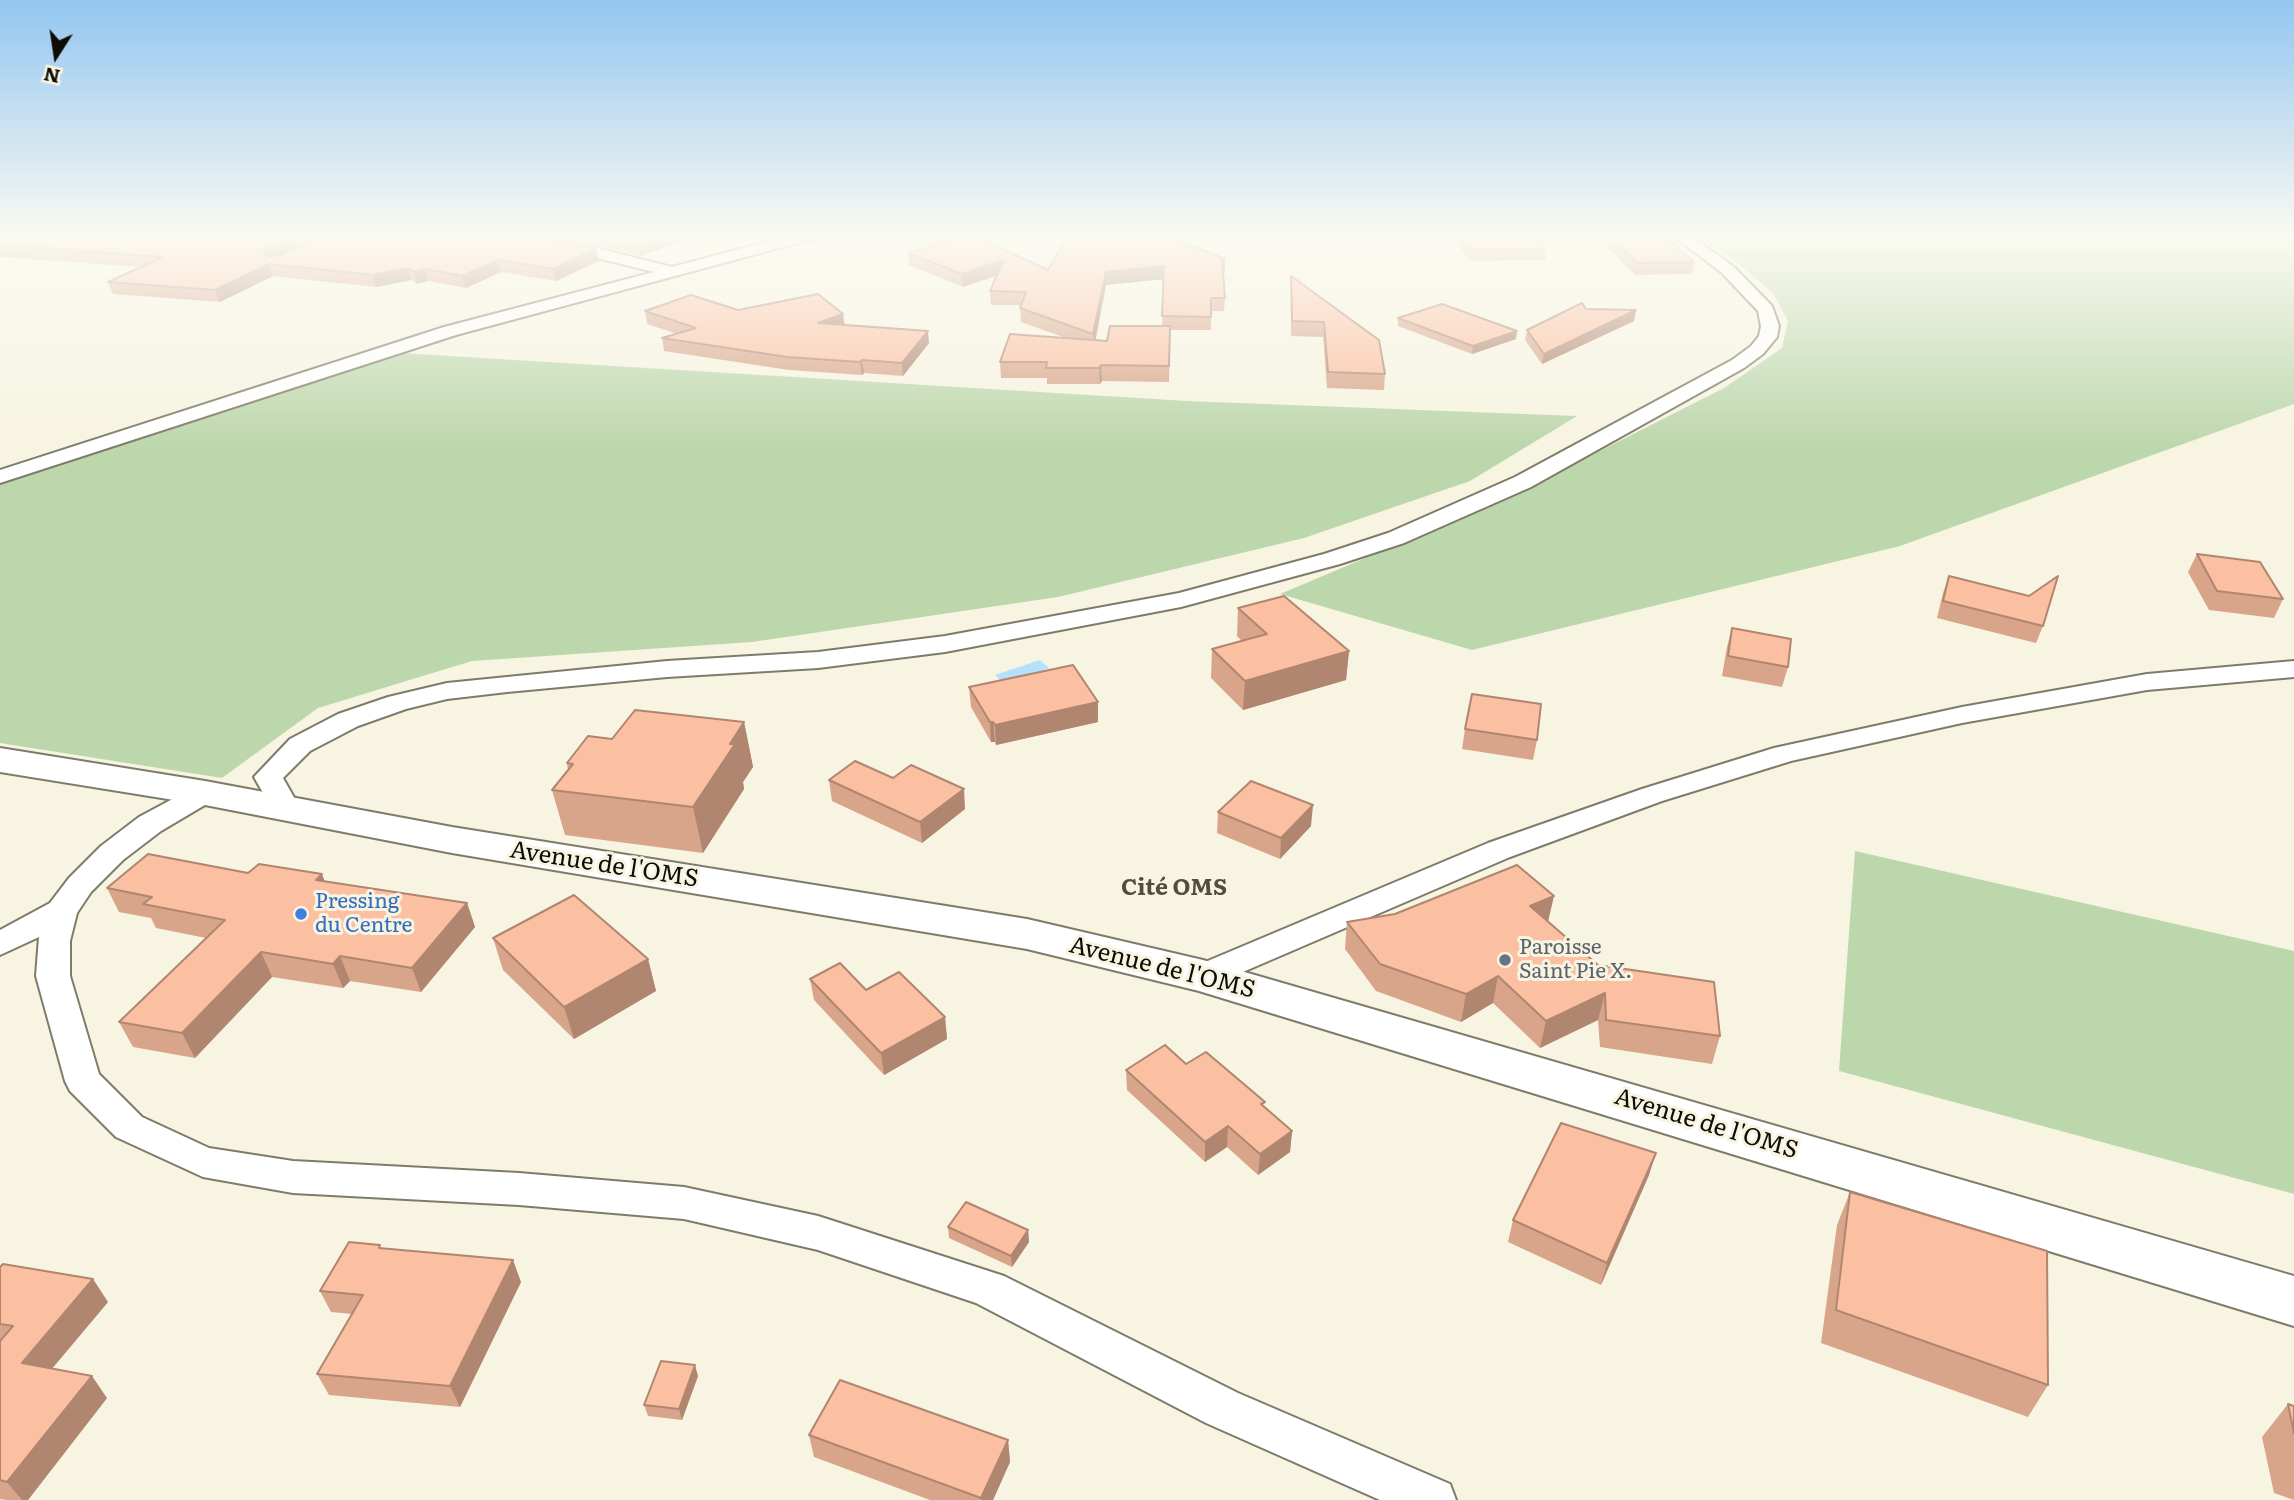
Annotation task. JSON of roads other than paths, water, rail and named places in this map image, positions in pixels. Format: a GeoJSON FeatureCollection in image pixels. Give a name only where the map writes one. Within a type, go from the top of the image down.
{"type":"FeatureCollection","features":[{"type":"Feature","properties":{"kind":"street"},"geometry":{"type":"LineString","coordinates":[[0,477],[450,331],[549,305]]}},
{"type":"Feature","properties":{"kind":"street"},"geometry":{"type":"LineString","coordinates":[[285,808],[268,777],[300,745],[348,720],[397,703],[447,691],[507,684],[667,669],[818,660],[945,645],[1181,600],[1332,559],[1396,538],[1523,482],[1738,364],[1757,350],[1768,337],[1770,326],[1766,310],[1761,305]]}},
{"type":"Feature","properties":{"kind":"street"},"geometry":{"type":"LineString","coordinates":[[1203,976],[1499,850],[1653,795],[1784,754],[1962,715],[2147,682],[2294,669]]}},
{"type":"Feature","properties":{"kind":"street","name":"Avenue de l'OMS"},"geometry":{"type":"LineString","coordinates":[[0,760],[205,793],[452,841],[1027,934],[1203,976],[2294,1301]]}},
{"type":"Feature","properties":{"kind":"street"},"geometry":{"type":"LineString","coordinates":[[205,793],[150,824],[112,853],[80,885],[61,911],[54,941],[53,976],[83,1082],[129,1127],[203,1162],[293,1177],[519,1189],[684,1203],[818,1233],[989,1289],[1222,1408],[1433,1500]]}},
{"type":"Feature","properties":{"kind":"street"},"geometry":{"type":"LineString","coordinates":[[0,944],[61,911]]}},
{"type":"Feature","properties":{"kind":"water"},"geometry":{"type":"Polygon","coordinates":[[[1040,660],[1049,668],[1004,683],[995,675],[1040,660]]]}},
{"type":"Feature","properties":{"kind":"place","name":"Pressing du Centre"},"geometry":{"type":"Point","coordinates":[301,914]}},
{"type":"Feature","properties":{"kind":"place","name":"Paroisse Saint Pie X."},"geometry":{"type":"Point","coordinates":[1505,960]}},
{"type":"Feature","properties":{"kind":"district","name":"Cité OMS"},"geometry":{"type":"Point","coordinates":[1174,888]}}]}
